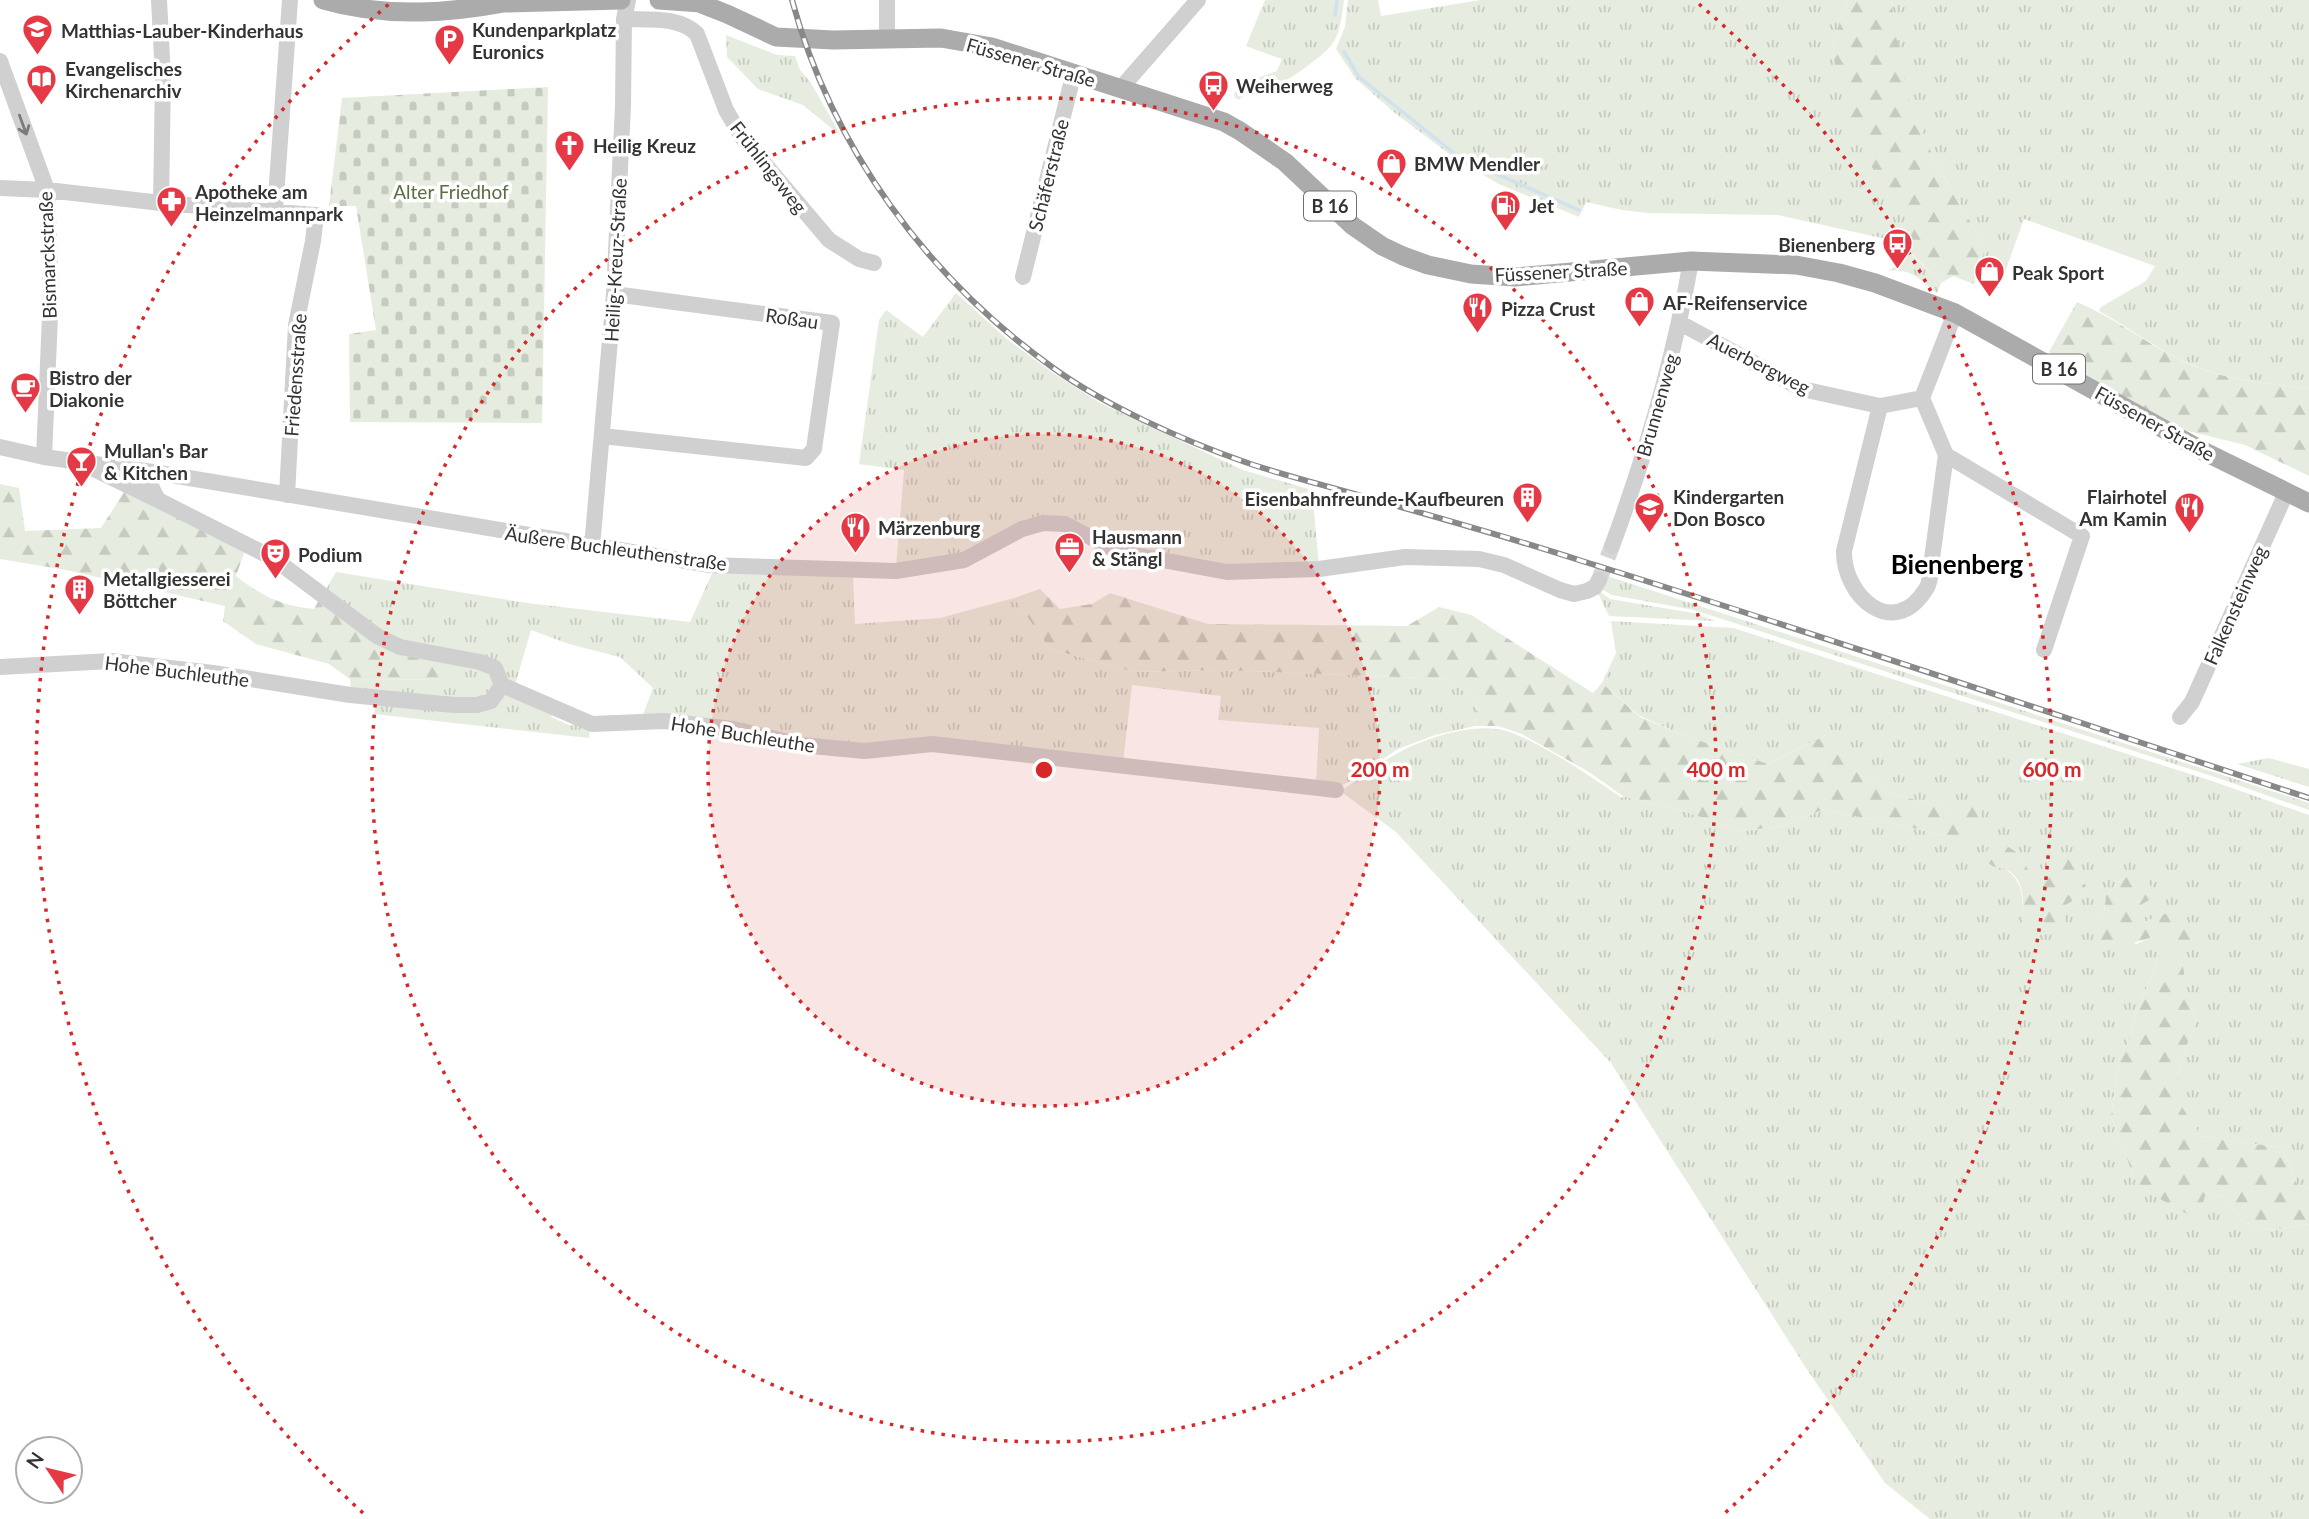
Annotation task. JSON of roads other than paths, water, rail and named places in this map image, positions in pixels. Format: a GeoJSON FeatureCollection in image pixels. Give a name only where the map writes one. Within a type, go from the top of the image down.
{"type":"FeatureCollection","features":[{"type":"Feature","properties":{"kind":"main road"},"geometry":{"type":"LineString","coordinates":[[323,0],[343,6],[393,13],[452,10],[513,1],[622,5]]}},
{"type":"Feature","properties":{"kind":"main road","name":"Füssener Straße"},"geometry":{"type":"LineString","coordinates":[[659,0],[696,1],[776,37],[833,40],[941,38],[992,47],[1224,122],[1285,162],[1353,226],[1382,246],[1428,265],[1471,274],[1515,277],[1691,261],[1796,264],[1875,283],[1955,313],[2205,452],[2309,503]]}},
{"type":"Feature","properties":{"kind":"street"},"geometry":{"type":"LineString","coordinates":[[159,0],[163,78],[161,203]]}},
{"type":"Feature","properties":{"kind":"street"},"geometry":{"type":"LineString","coordinates":[[0,188],[275,211],[290,0]]}},
{"type":"Feature","properties":{"kind":"street"},"geometry":{"type":"LineString","coordinates":[[887,0],[887,38]]}},
{"type":"Feature","properties":{"kind":"street"},"geometry":{"type":"LineString","coordinates":[[1121,88],[1198,0]]}},
{"type":"Feature","properties":{"kind":"street","name":"Frühlingsweg"},"geometry":{"type":"LineString","coordinates":[[622,5],[689,26],[697,34],[726,110],[741,136],[829,240],[859,260],[874,263]]}},
{"type":"Feature","properties":{"kind":"street","name":"Heilig-Kreuz-Straße"},"geometry":{"type":"LineString","coordinates":[[592,547],[614,294],[623,106],[622,5]]}},
{"type":"Feature","properties":{"kind":"street","name":"Bismarckstraße"},"geometry":{"type":"LineString","coordinates":[[0,61],[47,190],[51,292],[44,457]]}},
{"type":"Feature","properties":{"kind":"street","name":"Schäferstraße"},"geometry":{"type":"LineString","coordinates":[[1023,277],[1074,72]]}},
{"type":"Feature","properties":{"kind":"street","name":"Friedensstraße"},"geometry":{"type":"LineString","coordinates":[[275,211],[316,215],[296,325],[287,495]]}},
{"type":"Feature","properties":{"kind":"street","name":"Brunnenweg"},"geometry":{"type":"LineString","coordinates":[[1612,546],[1632,493],[1681,323],[1691,261]]}},
{"type":"Feature","properties":{"kind":"street","name":"Roßau"},"geometry":{"type":"LineString","coordinates":[[602,436],[806,458],[814,449],[832,323],[614,294]]}},
{"type":"Feature","properties":{"kind":"street"},"geometry":{"type":"LineString","coordinates":[[1880,406],[1844,551],[1844,566],[1854,587],[1872,607],[1884,613],[1898,614],[1910,607],[1928,588],[1946,455],[1922,397],[1955,313]]}},
{"type":"Feature","properties":{"kind":"street","name":"Auerbergweg"},"geometry":{"type":"LineString","coordinates":[[1681,323],[1802,389],[1880,406],[1922,397]]}},
{"type":"Feature","properties":{"kind":"street","name":"Äußere Buchleuthenstraße"},"geometry":{"type":"LineString","coordinates":[[0,447],[44,457],[153,472],[710,565],[896,571],[964,560],[1022,529],[1043,523],[1065,524],[1119,551],[1227,572],[1319,569],[1405,557],[1479,559],[1504,565],[1574,594],[1595,587],[1599,580]]}},
{"type":"Feature","properties":{"kind":"street"},"geometry":{"type":"LineString","coordinates":[[1946,455],[2082,536],[2044,650]]}},
{"type":"Feature","properties":{"kind":"street"},"geometry":{"type":"LineString","coordinates":[[79,462],[273,558],[377,636],[400,647],[480,662],[495,668],[502,685]]}},
{"type":"Feature","properties":{"kind":"street"},"geometry":{"type":"LineString","coordinates":[[153,472],[150,486],[158,500]]}},
{"type":"Feature","properties":{"kind":"street","name":"Falkensteinweg"},"geometry":{"type":"LineString","coordinates":[[2180,717],[2192,702],[2287,491]]}},
{"type":"Feature","properties":{"kind":"street","name":"Hohe Buchleuthe"},"geometry":{"type":"LineString","coordinates":[[0,667],[111,661],[213,673],[350,695],[454,705],[477,705],[491,701],[502,685],[592,724],[664,722],[733,729],[801,745],[865,751],[932,744],[1336,790]]}},
{"type":"Feature","properties":{"kind":"waterway"},"geometry":{"type":"LineString","coordinates":[[1335,15],[1337,0]]}},
{"type":"Feature","properties":{"kind":"waterway"},"geometry":{"type":"LineString","coordinates":[[1344,52],[1359,77],[1460,158],[1579,210]]}},
{"type":"Feature","properties":{"kind":"tunnel"},"geometry":{"type":"LineString","coordinates":[[1599,580],[1612,546]]}},
{"type":"Feature","properties":{"kind":"railway"},"geometry":{"type":"LineString","coordinates":[[792,0],[810,55],[832,107],[859,158],[890,206],[926,251],[965,293],[1007,332],[1052,367],[1120,408],[1196,444],[1259,467],[1498,535],[1673,589],[2309,798]]}},
{"type":"Feature","properties":{"kind":"place","name":"Matthias-Lauber-Kinderhaus"},"geometry":{"type":"Point","coordinates":[38,57]}},
{"type":"Feature","properties":{"kind":"place","name":"Kundenparkplatz Euronics"},"geometry":{"type":"Point","coordinates":[449,67]}},
{"type":"Feature","properties":{"kind":"place","name":"Evangelisches Kirchenarchiv"},"geometry":{"type":"Point","coordinates":[42,106]}},
{"type":"Feature","properties":{"kind":"place","name":"Weiherweg"},"geometry":{"type":"Point","coordinates":[1213,112]}},
{"type":"Feature","properties":{"kind":"place","name":"Heilig Kreuz"},"geometry":{"type":"Point","coordinates":[570,172]}},
{"type":"Feature","properties":{"kind":"place","name":"BMW Mendler"},"geometry":{"type":"Point","coordinates":[1391,190]}},
{"type":"Feature","properties":{"kind":"place","name":"Apotheke am Heinzelmannpark"},"geometry":{"type":"Point","coordinates":[172,229]}},
{"type":"Feature","properties":{"kind":"place","name":"Jet"},"geometry":{"type":"Point","coordinates":[1506,232]}},
{"type":"Feature","properties":{"kind":"place","name":"Bienenberg"},"geometry":{"type":"Point","coordinates":[1898,271]}},
{"type":"Feature","properties":{"kind":"place","name":"Peak Sport"},"geometry":{"type":"Point","coordinates":[1989,299]}},
{"type":"Feature","properties":{"kind":"place","name":"AF-Reifenservice"},"geometry":{"type":"Point","coordinates":[1640,329]}},
{"type":"Feature","properties":{"kind":"place","name":"Pizza Crust"},"geometry":{"type":"Point","coordinates":[1478,335]}},
{"type":"Feature","properties":{"kind":"place","name":"Bistro der Diakonie"},"geometry":{"type":"Point","coordinates":[26,415]}},
{"type":"Feature","properties":{"kind":"place","name":"Mullan's Bar & Kitchen"},"geometry":{"type":"Point","coordinates":[81,488]}},
{"type":"Feature","properties":{"kind":"place","name":"Eisenbahnfreunde-Kaufbeuren"},"geometry":{"type":"Point","coordinates":[1527,525]}},
{"type":"Feature","properties":{"kind":"place","name":"Kindergarten Don Bosco"},"geometry":{"type":"Point","coordinates":[1650,534]}},
{"type":"Feature","properties":{"kind":"place","name":"Flairhotel Am Kamin"},"geometry":{"type":"Point","coordinates":[2190,534]}},
{"type":"Feature","properties":{"kind":"place","name":"Märzenburg"},"geometry":{"type":"Point","coordinates":[855,554]}},
{"type":"Feature","properties":{"kind":"place","name":"Hausmann & Stängl"},"geometry":{"type":"Point","coordinates":[1069,574]}},
{"type":"Feature","properties":{"kind":"place","name":"Podium"},"geometry":{"type":"Point","coordinates":[275,581]}},
{"type":"Feature","properties":{"kind":"place","name":"Metallgiesserei Böttcher"},"geometry":{"type":"Point","coordinates":[80,616]}},
{"type":"Feature","properties":{"kind":"district","name":"Bienenberg"},"geometry":{"type":"Point","coordinates":[1957,564]}},
{"type":"Feature","properties":{"kind":"park label","name":"Alter Friedhof"},"geometry":{"type":"Point","coordinates":[451,191]}}]}
